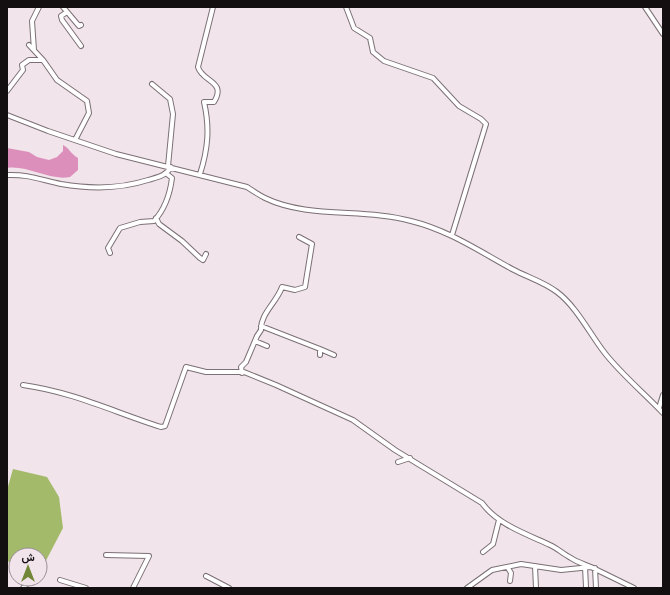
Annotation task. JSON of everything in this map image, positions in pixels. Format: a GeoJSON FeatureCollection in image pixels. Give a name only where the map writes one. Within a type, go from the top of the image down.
{"type":"FeatureCollection","features":[{"type":"Feature","properties":{"kind":"street"},"geometry":{"type":"LineString","coordinates":[[34,50],[32,21],[39,7]]}},
{"type":"Feature","properties":{"kind":"street"},"geometry":{"type":"LineString","coordinates":[[63,7],[76,20],[79,26],[82,25]]}},
{"type":"Feature","properties":{"kind":"street"},"geometry":{"type":"LineString","coordinates":[[200,174],[209,129],[204,102],[214,102],[218,91],[217,86],[202,74],[198,67],[213,7]]}},
{"type":"Feature","properties":{"kind":"street"},"geometry":{"type":"LineString","coordinates":[[346,7],[354,28],[370,38],[373,52],[384,61],[433,78],[459,106],[481,119],[486,124],[452,234]]}},
{"type":"Feature","properties":{"kind":"street"},"geometry":{"type":"LineString","coordinates":[[645,7],[663,34]]}},
{"type":"Feature","properties":{"kind":"street"},"geometry":{"type":"LineString","coordinates":[[67,12],[61,16],[62,20],[81,46]]}},
{"type":"Feature","properties":{"kind":"street"},"geometry":{"type":"LineString","coordinates":[[29,45],[43,60],[57,80],[87,101],[89,113],[75,140]]}},
{"type":"Feature","properties":{"kind":"street"},"geometry":{"type":"LineString","coordinates":[[7,92],[23,70],[22,65],[29,60],[43,60]]}},
{"type":"Feature","properties":{"kind":"street"},"geometry":{"type":"LineString","coordinates":[[7,175],[22,174],[60,184],[100,189],[138,183],[167,174],[170,167],[173,114],[170,98],[152,84]]}},
{"type":"Feature","properties":{"kind":"street"},"geometry":{"type":"LineString","coordinates":[[7,114],[116,154],[247,187],[265,198],[290,206],[333,213],[366,213],[396,218],[411,221],[452,234],[473,248],[544,284],[558,293],[605,353],[663,413]]}},
{"type":"Feature","properties":{"kind":"street"},"geometry":{"type":"LineString","coordinates":[[110,253],[108,248],[120,228],[140,222],[154,221],[161,213],[170,191],[172,178],[167,174]]}},
{"type":"Feature","properties":{"kind":"street"},"geometry":{"type":"LineString","coordinates":[[156,218],[159,224],[182,241],[200,258],[203,260],[206,254]]}},
{"type":"Feature","properties":{"kind":"street"},"geometry":{"type":"LineString","coordinates":[[242,373],[241,367],[246,362],[255,341],[262,330],[261,322],[280,294],[282,288],[295,290],[305,287],[312,244],[299,237]]}},
{"type":"Feature","properties":{"kind":"street"},"geometry":{"type":"LineString","coordinates":[[261,326],[334,355]]}},
{"type":"Feature","properties":{"kind":"street"},"geometry":{"type":"LineString","coordinates":[[255,341],[267,346]]}},
{"type":"Feature","properties":{"kind":"street"},"geometry":{"type":"LineString","coordinates":[[320,349],[320,355]]}},
{"type":"Feature","properties":{"kind":"street"},"geometry":{"type":"LineString","coordinates":[[23,385],[69,394],[122,415],[162,427],[165,426],[186,367],[206,372],[247,373],[353,420],[395,450],[482,503],[488,511],[499,520],[536,540],[551,546],[571,558],[634,588]]}},
{"type":"Feature","properties":{"kind":"street"},"geometry":{"type":"LineString","coordinates":[[659,408],[663,395]]}},
{"type":"Feature","properties":{"kind":"street"},"geometry":{"type":"LineString","coordinates":[[398,462],[410,458]]}},
{"type":"Feature","properties":{"kind":"street"},"geometry":{"type":"LineString","coordinates":[[483,552],[493,544],[499,520]]}},
{"type":"Feature","properties":{"kind":"street"},"geometry":{"type":"LineString","coordinates":[[106,556],[149,556],[133,588]]}},
{"type":"Feature","properties":{"kind":"street"},"geometry":{"type":"LineString","coordinates":[[467,588],[473,586],[492,570],[508,568],[520,564],[560,570],[584,567],[593,568]]}},
{"type":"Feature","properties":{"kind":"street"},"geometry":{"type":"LineString","coordinates":[[535,566],[536,588]]}},
{"type":"Feature","properties":{"kind":"street"},"geometry":{"type":"LineString","coordinates":[[584,567],[586,587]]}},
{"type":"Feature","properties":{"kind":"street"},"geometry":{"type":"LineString","coordinates":[[508,568],[511,573],[510,581]]}},
{"type":"Feature","properties":{"kind":"street"},"geometry":{"type":"LineString","coordinates":[[593,568],[596,588]]}},
{"type":"Feature","properties":{"kind":"street"},"geometry":{"type":"LineString","coordinates":[[206,576],[229,588]]}},
{"type":"Feature","properties":{"kind":"street"},"geometry":{"type":"LineString","coordinates":[[60,580],[86,588]]}},
{"type":"Feature","properties":{"kind":"green space"},"geometry":{"type":"Polygon","coordinates":[[[13,469],[47,477],[59,497],[63,528],[48,557],[48,547],[8,547],[7,561],[7,490],[13,469]]]}},
{"type":"Feature","properties":{"kind":"shaded area"},"geometry":{"type":"Polygon","coordinates":[[[63,145],[78,158],[78,170],[70,177],[54,177],[23,169],[7,168],[7,148],[29,152],[37,157],[49,160],[57,157],[63,151],[63,145]]]}}]}
